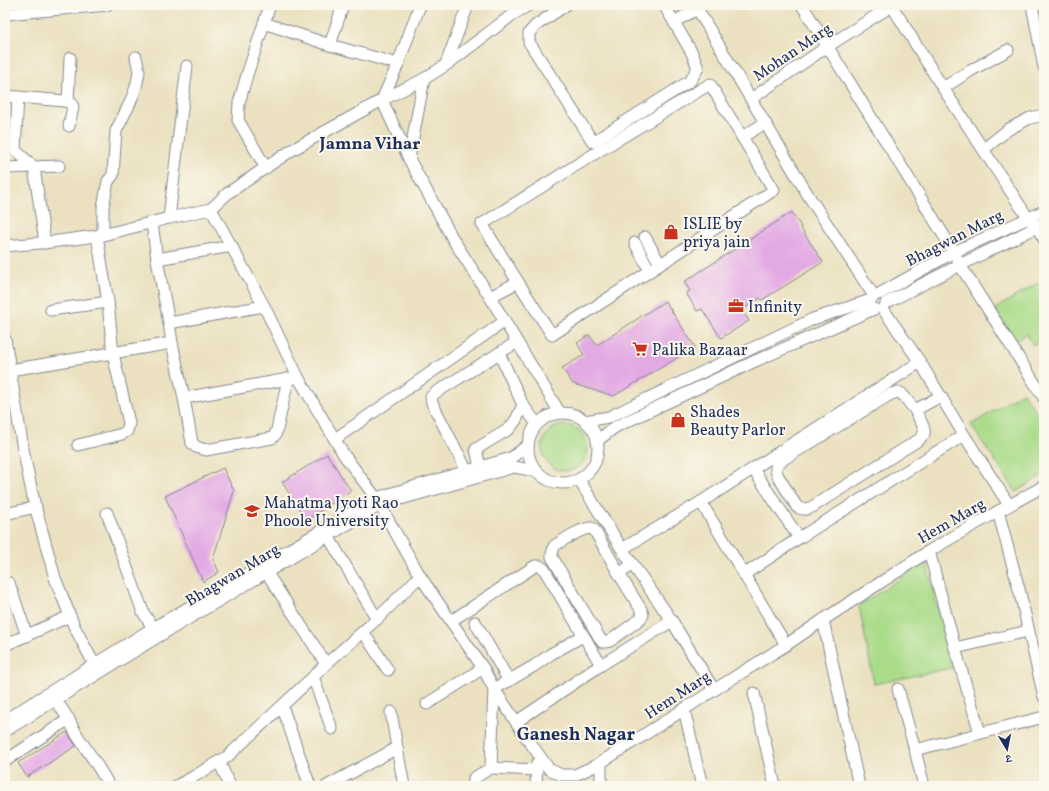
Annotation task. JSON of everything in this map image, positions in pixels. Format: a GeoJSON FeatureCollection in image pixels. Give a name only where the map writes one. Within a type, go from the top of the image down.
{"type":"FeatureCollection","features":[{"type":"Feature","properties":{"kind":"street"},"geometry":{"type":"LineString","coordinates":[[10,11],[107,5]]}},
{"type":"Feature","properties":{"kind":"street"},"geometry":{"type":"LineString","coordinates":[[266,168],[238,120],[239,103],[270,5]]}},
{"type":"Feature","properties":{"kind":"street"},"geometry":{"type":"LineString","coordinates":[[330,45],[343,5]]}},
{"type":"Feature","properties":{"kind":"street"},"geometry":{"type":"LineString","coordinates":[[420,5],[398,64],[382,100],[408,159],[454,241],[505,321],[560,413]]}},
{"type":"Feature","properties":{"kind":"street"},"geometry":{"type":"LineString","coordinates":[[446,65],[468,5]]}},
{"type":"Feature","properties":{"kind":"street"},"geometry":{"type":"LineString","coordinates":[[5,246],[45,243],[100,236],[211,209],[228,193],[292,150],[382,100],[424,79],[446,65],[512,15],[529,5]]}},
{"type":"Feature","properties":{"kind":"street"},"geometry":{"type":"LineString","coordinates":[[566,5],[535,26],[529,33],[529,42],[593,142],[690,81],[698,68],[692,53],[664,5]]}},
{"type":"Feature","properties":{"kind":"street"},"geometry":{"type":"LineString","coordinates":[[802,5],[954,252],[960,265],[1044,398]]}},
{"type":"Feature","properties":{"kind":"street"},"geometry":{"type":"LineString","coordinates":[[892,5],[943,88],[1028,218],[1041,226],[1044,239]]}},
{"type":"Feature","properties":{"kind":"street","name":"Mohan Marg"},"geometry":{"type":"LineString","coordinates":[[751,99],[828,46],[892,5]]}},
{"type":"Feature","properties":{"kind":"street"},"geometry":{"type":"LineString","coordinates":[[1032,5],[1044,67]]}},
{"type":"Feature","properties":{"kind":"street"},"geometry":{"type":"LineString","coordinates":[[674,22],[696,7],[808,195],[878,302],[920,362],[964,435],[1009,505]]}},
{"type":"Feature","properties":{"kind":"street"},"geometry":{"type":"LineString","coordinates":[[264,23],[330,45],[398,64]]}},
{"type":"Feature","properties":{"kind":"street"},"geometry":{"type":"LineString","coordinates":[[943,88],[1008,50]]}},
{"type":"Feature","properties":{"kind":"street"},"geometry":{"type":"LineString","coordinates":[[78,445],[122,434],[127,431],[129,423],[113,354],[100,236],[103,206],[108,181],[113,175],[116,131],[136,87],[139,72],[136,57]]}},
{"type":"Feature","properties":{"kind":"street"},"geometry":{"type":"LineString","coordinates":[[68,102],[70,58]]}},
{"type":"Feature","properties":{"kind":"street"},"geometry":{"type":"LineString","coordinates":[[169,218],[187,66]]}},
{"type":"Feature","properties":{"kind":"street"},"geometry":{"type":"LineString","coordinates":[[408,159],[424,79]]}},
{"type":"Feature","properties":{"kind":"street"},"geometry":{"type":"LineString","coordinates":[[710,84],[774,190],[660,264],[552,335],[482,224],[710,84]]}},
{"type":"Feature","properties":{"kind":"street"},"geometry":{"type":"LineString","coordinates":[[5,96],[71,103],[73,107],[69,126]]}},
{"type":"Feature","properties":{"kind":"street"},"geometry":{"type":"LineString","coordinates":[[18,97],[15,150],[34,167],[45,243]]}},
{"type":"Feature","properties":{"kind":"street"},"geometry":{"type":"LineString","coordinates":[[984,149],[1009,128],[1030,118],[1044,115]]}},
{"type":"Feature","properties":{"kind":"street"},"geometry":{"type":"LineString","coordinates":[[742,137],[765,123]]}},
{"type":"Feature","properties":{"kind":"street"},"geometry":{"type":"LineString","coordinates":[[5,168],[59,166]]}},
{"type":"Feature","properties":{"kind":"street","name":"Hem Marg"},"geometry":{"type":"LineString","coordinates":[[211,209],[264,306],[293,378],[335,439],[344,455],[378,502],[420,576],[483,668],[494,689],[516,722],[549,769],[561,775],[575,775],[601,762],[929,551],[1044,486]]}},
{"type":"Feature","properties":{"kind":"street","name":"Bhagwan Marg"},"geometry":{"type":"LineString","coordinates":[[585,421],[609,417],[813,319],[878,302],[954,252],[1044,211]]}},
{"type":"Feature","properties":{"kind":"street"},"geometry":{"type":"LineString","coordinates":[[152,223],[172,343],[192,443],[196,447],[206,450],[272,438],[275,435],[293,378],[184,398]]}},
{"type":"Feature","properties":{"kind":"street","name":"Bhagwan Marg"},"geometry":{"type":"LineString","coordinates":[[597,441],[615,427],[1041,226]]}},
{"type":"Feature","properties":{"kind":"street"},"geometry":{"type":"LineString","coordinates":[[650,270],[640,240],[660,264]]}},
{"type":"Feature","properties":{"kind":"street"},"geometry":{"type":"LineString","coordinates":[[157,259],[232,246]]}},
{"type":"Feature","properties":{"kind":"street"},"geometry":{"type":"LineString","coordinates":[[490,297],[518,282]]}},
{"type":"Feature","properties":{"kind":"street"},"geometry":{"type":"LineString","coordinates":[[51,310],[108,302]]}},
{"type":"Feature","properties":{"kind":"street"},"geometry":{"type":"LineString","coordinates":[[169,323],[264,306]]}},
{"type":"Feature","properties":{"kind":"street"},"geometry":{"type":"LineString","coordinates":[[335,439],[505,321]]}},
{"type":"Feature","properties":{"kind":"street"},"geometry":{"type":"LineString","coordinates":[[5,339],[23,449],[36,507],[55,578],[74,626],[94,664]]}},
{"type":"Feature","properties":{"kind":"street"},"geometry":{"type":"LineString","coordinates":[[466,471],[432,403],[431,397],[435,393],[517,342]]}},
{"type":"Feature","properties":{"kind":"street"},"geometry":{"type":"LineString","coordinates":[[10,370],[172,343]]}},
{"type":"Feature","properties":{"kind":"street"},"geometry":{"type":"LineString","coordinates":[[499,353],[523,405],[537,424]]}},
{"type":"Feature","properties":{"kind":"street"},"geometry":{"type":"LineString","coordinates":[[622,549],[701,502],[920,362]]}},
{"type":"Feature","properties":{"kind":"street"},"geometry":{"type":"LineString","coordinates":[[898,392],[902,394],[915,410],[924,430],[924,434],[920,439],[812,507],[802,510],[797,507],[776,471],[776,466],[782,460],[891,394],[898,392]]}},
{"type":"Feature","properties":{"kind":"street"},"geometry":{"type":"LineString","coordinates":[[915,410],[941,396]]}},
{"type":"Feature","properties":{"kind":"street"},"geometry":{"type":"LineString","coordinates":[[457,452],[476,449],[509,429],[516,420],[523,405]]}},
{"type":"Feature","properties":{"kind":"street"},"geometry":{"type":"LineString","coordinates":[[560,413],[573,415],[585,421],[593,430],[597,441],[598,453],[591,469],[585,476],[571,483],[562,484],[546,479],[536,471],[529,458],[528,446],[529,438],[537,424],[547,417],[560,413]]}},
{"type":"Feature","properties":{"kind":"street"},"geometry":{"type":"LineString","coordinates":[[745,574],[799,538],[964,435]]}},
{"type":"Feature","properties":{"kind":"street","name":"Bhagwan Marg"},"geometry":{"type":"LineString","coordinates":[[5,732],[94,664],[153,628],[264,568],[378,502],[466,471],[511,458],[528,446]]}},
{"type":"Feature","properties":{"kind":"street"},"geometry":{"type":"LineString","coordinates":[[476,449],[480,467]]}},
{"type":"Feature","properties":{"kind":"street","name":"Bhagwan Marg"},"geometry":{"type":"LineString","coordinates":[[5,720],[52,697],[159,636],[264,568],[328,536],[378,502],[390,502],[514,467],[536,471]]}},
{"type":"Feature","properties":{"kind":"street"},"geometry":{"type":"LineString","coordinates":[[753,469],[799,538]]}},
{"type":"Feature","properties":{"kind":"street"},"geometry":{"type":"LineString","coordinates":[[579,480],[622,549],[672,621],[714,690]]}},
{"type":"Feature","properties":{"kind":"street"},"geometry":{"type":"LineString","coordinates":[[701,502],[786,644]]}},
{"type":"Feature","properties":{"kind":"street"},"geometry":{"type":"LineString","coordinates":[[5,514],[36,507]]}},
{"type":"Feature","properties":{"kind":"street"},"geometry":{"type":"LineString","coordinates":[[998,511],[1020,593],[1044,697]]}},
{"type":"Feature","properties":{"kind":"street"},"geometry":{"type":"LineString","coordinates":[[107,513],[143,612],[153,628]]}},
{"type":"Feature","properties":{"kind":"street"},"geometry":{"type":"LineString","coordinates":[[592,528],[620,574],[643,614],[640,619],[610,641],[602,642],[552,557],[554,546],[579,532],[592,528]]}},
{"type":"Feature","properties":{"kind":"street"},"geometry":{"type":"LineString","coordinates":[[328,536],[378,619]]}},
{"type":"Feature","properties":{"kind":"street"},"geometry":{"type":"LineString","coordinates":[[929,551],[980,733]]}},
{"type":"Feature","properties":{"kind":"street"},"geometry":{"type":"LineString","coordinates":[[620,574],[633,564]]}},
{"type":"Feature","properties":{"kind":"street"},"geometry":{"type":"LineString","coordinates":[[451,621],[535,566],[540,566],[544,569],[601,665]]}},
{"type":"Feature","properties":{"kind":"street"},"geometry":{"type":"LineString","coordinates":[[264,568],[326,664]]}},
{"type":"Feature","properties":{"kind":"street"},"geometry":{"type":"LineString","coordinates":[[176,786],[227,756],[326,664],[378,619],[420,576]]}},
{"type":"Feature","properties":{"kind":"street"},"geometry":{"type":"LineString","coordinates":[[9,583],[27,636]]}},
{"type":"Feature","properties":{"kind":"street"},"geometry":{"type":"LineString","coordinates":[[5,645],[70,616]]}},
{"type":"Feature","properties":{"kind":"street"},"geometry":{"type":"LineString","coordinates":[[823,620],[859,786]]}},
{"type":"Feature","properties":{"kind":"street"},"geometry":{"type":"LineString","coordinates":[[516,722],[601,665],[672,621]]}},
{"type":"Feature","properties":{"kind":"street"},"geometry":{"type":"LineString","coordinates":[[475,622],[509,680]]}},
{"type":"Feature","properties":{"kind":"street"},"geometry":{"type":"LineString","coordinates":[[956,648],[1028,631]]}},
{"type":"Feature","properties":{"kind":"street"},"geometry":{"type":"LineString","coordinates":[[363,632],[388,670]]}},
{"type":"Feature","properties":{"kind":"street"},"geometry":{"type":"LineString","coordinates":[[491,768],[494,689],[534,666],[551,654],[584,636]]}},
{"type":"Feature","properties":{"kind":"street"},"geometry":{"type":"LineString","coordinates":[[427,704],[483,668]]}},
{"type":"Feature","properties":{"kind":"street"},"geometry":{"type":"LineString","coordinates":[[313,677],[332,729]]}},
{"type":"Feature","properties":{"kind":"street"},"geometry":{"type":"LineString","coordinates":[[898,689],[924,786]]}},
{"type":"Feature","properties":{"kind":"street"},"geometry":{"type":"LineString","coordinates":[[754,693],[776,786]]}},
{"type":"Feature","properties":{"kind":"street"},"geometry":{"type":"LineString","coordinates":[[52,697],[69,720],[109,786]]}},
{"type":"Feature","properties":{"kind":"street"},"geometry":{"type":"LineString","coordinates":[[282,706],[310,786]]}},
{"type":"Feature","properties":{"kind":"street"},"geometry":{"type":"LineString","coordinates":[[684,709],[702,786]]}},
{"type":"Feature","properties":{"kind":"street"},"geometry":{"type":"LineString","coordinates":[[391,712],[404,786]]}},
{"type":"Feature","properties":{"kind":"street"},"geometry":{"type":"LineString","coordinates":[[915,750],[1044,717]]}},
{"type":"Feature","properties":{"kind":"street"},"geometry":{"type":"LineString","coordinates":[[5,761],[69,720]]}},
{"type":"Feature","properties":{"kind":"street"},"geometry":{"type":"LineString","coordinates":[[327,786],[397,748]]}},
{"type":"Feature","properties":{"kind":"street"},"geometry":{"type":"LineString","coordinates":[[536,786],[537,753]]}},
{"type":"Feature","properties":{"kind":"street"},"geometry":{"type":"LineString","coordinates":[[219,761],[230,786]]}},
{"type":"Feature","properties":{"kind":"street"},"geometry":{"type":"LineString","coordinates":[[601,762],[601,786]]}},
{"type":"Feature","properties":{"kind":"street"},"geometry":{"type":"LineString","coordinates":[[474,786],[474,778],[491,768],[537,770]]}},
{"type":"Feature","properties":{"kind":"green space"},"geometry":{"type":"Polygon","coordinates":[[[1044,279],[1044,339],[1033,345],[1026,334],[1015,341],[995,309],[1044,279]]]}},
{"type":"Feature","properties":{"kind":"green space"},"geometry":{"type":"Polygon","coordinates":[[[1023,392],[1044,424],[1044,474],[1016,492],[971,425],[1023,392]]]}},
{"type":"Feature","properties":{"kind":"green space"},"geometry":{"type":"Polygon","coordinates":[[[570,425],[582,431],[587,439],[587,457],[582,465],[574,470],[560,471],[548,465],[543,457],[542,443],[548,431],[556,426],[570,425]]]}},
{"type":"Feature","properties":{"kind":"green space"},"geometry":{"type":"Polygon","coordinates":[[[926,561],[952,668],[874,684],[859,606],[926,561]]]}},
{"type":"Feature","properties":{"kind":"building"},"geometry":{"type":"Polygon","coordinates":[[[792,212],[823,262],[762,300],[760,298],[742,310],[749,321],[721,338],[702,309],[697,311],[686,293],[690,291],[684,282],[792,212]]]}},
{"type":"Feature","properties":{"kind":"building"},"geometry":{"type":"Polygon","coordinates":[[[665,301],[695,347],[614,396],[573,384],[562,368],[584,355],[577,343],[589,335],[597,345],[665,301]]]}},
{"type":"Feature","properties":{"kind":"building"},"geometry":{"type":"Polygon","coordinates":[[[327,454],[351,491],[306,520],[282,482],[327,454]]]}},
{"type":"Feature","properties":{"kind":"building"},"geometry":{"type":"Polygon","coordinates":[[[223,468],[234,491],[213,559],[219,572],[203,582],[165,496],[223,468]]]}},
{"type":"Feature","properties":{"kind":"building"},"geometry":{"type":"Polygon","coordinates":[[[67,732],[76,746],[27,777],[18,763],[67,732]]]}},
{"type":"Feature","properties":{"kind":"place","name":"ISLIE by priya jain"},"geometry":{"type":"Point","coordinates":[671,232]}},
{"type":"Feature","properties":{"kind":"place","name":"Infinity"},"geometry":{"type":"Point","coordinates":[736,306]}},
{"type":"Feature","properties":{"kind":"place","name":"Palika Bazaar"},"geometry":{"type":"Point","coordinates":[640,349]}},
{"type":"Feature","properties":{"kind":"place","name":"Shades Beauty Parlor"},"geometry":{"type":"Point","coordinates":[678,420]}},
{"type":"Feature","properties":{"kind":"place","name":"Mahatma Jyoti Rao Phoole University"},"geometry":{"type":"Point","coordinates":[252,511]}},
{"type":"Feature","properties":{"kind":"district","name":"Jamna Vihar"},"geometry":{"type":"Point","coordinates":[370,143]}},
{"type":"Feature","properties":{"kind":"district","name":"Ganesh Nagar"},"geometry":{"type":"Point","coordinates":[576,734]}}]}
